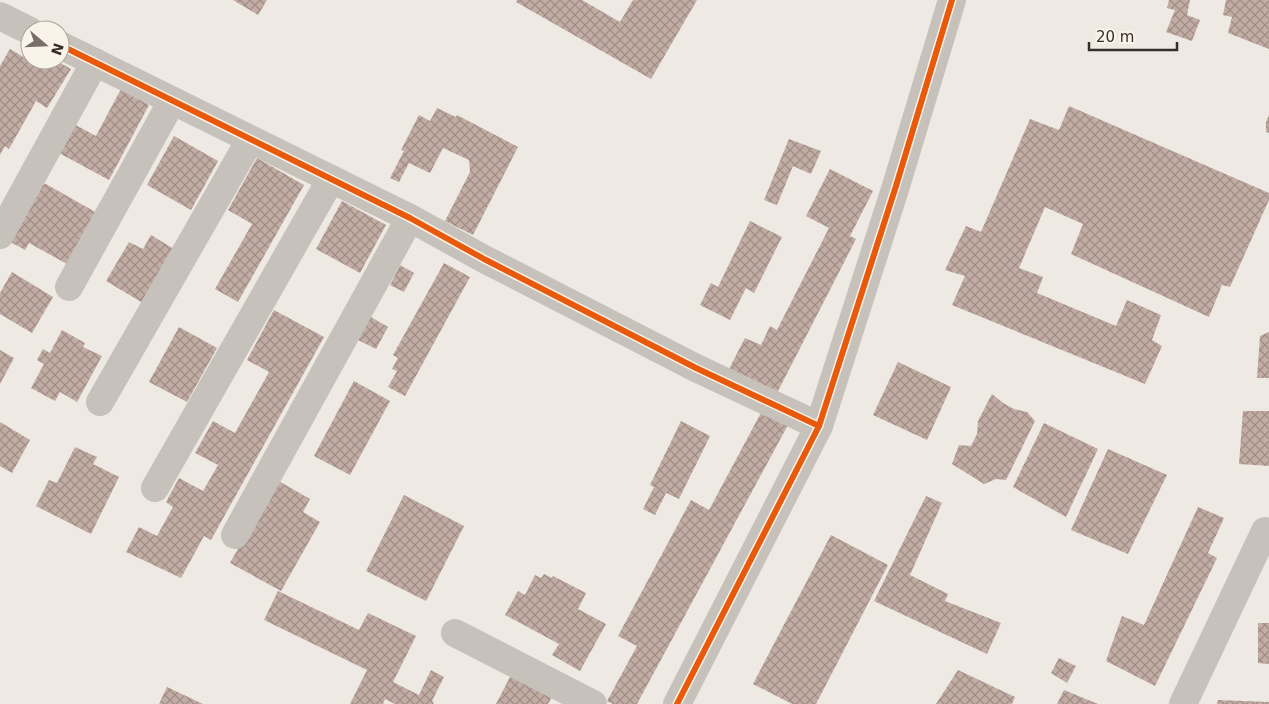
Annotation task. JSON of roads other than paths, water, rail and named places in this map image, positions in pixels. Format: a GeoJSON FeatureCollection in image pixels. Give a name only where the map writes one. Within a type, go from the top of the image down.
{"type":"FeatureCollection","features":[{"type":"Feature","properties":{"kind":"street"},"geometry":{"type":"LineString","coordinates":[[677,704],[819,426],[896,186],[952,0]]}},
{"type":"Feature","properties":{"kind":"street"},"geometry":{"type":"LineString","coordinates":[[1,19],[20,27]]}},
{"type":"Feature","properties":{"kind":"street"},"geometry":{"type":"LineString","coordinates":[[70,50],[410,218],[492,264],[678,359],[819,426]]}},
{"type":"Feature","properties":{"kind":"street"},"geometry":{"type":"LineString","coordinates":[[0,235],[95,62]]}},
{"type":"Feature","properties":{"kind":"street"},"geometry":{"type":"LineString","coordinates":[[69,287],[172,101]]}},
{"type":"Feature","properties":{"kind":"street"},"geometry":{"type":"LineString","coordinates":[[100,402],[250,140]]}},
{"type":"Feature","properties":{"kind":"street"},"geometry":{"type":"LineString","coordinates":[[155,488],[331,179]]}},
{"type":"Feature","properties":{"kind":"street"},"geometry":{"type":"LineString","coordinates":[[235,536],[410,218]]}},
{"type":"Feature","properties":{"kind":"street"},"geometry":{"type":"LineString","coordinates":[[1183,704],[1266,531]]}},
{"type":"Feature","properties":{"kind":"street"},"geometry":{"type":"LineString","coordinates":[[456,633],[593,704]]}}]}
